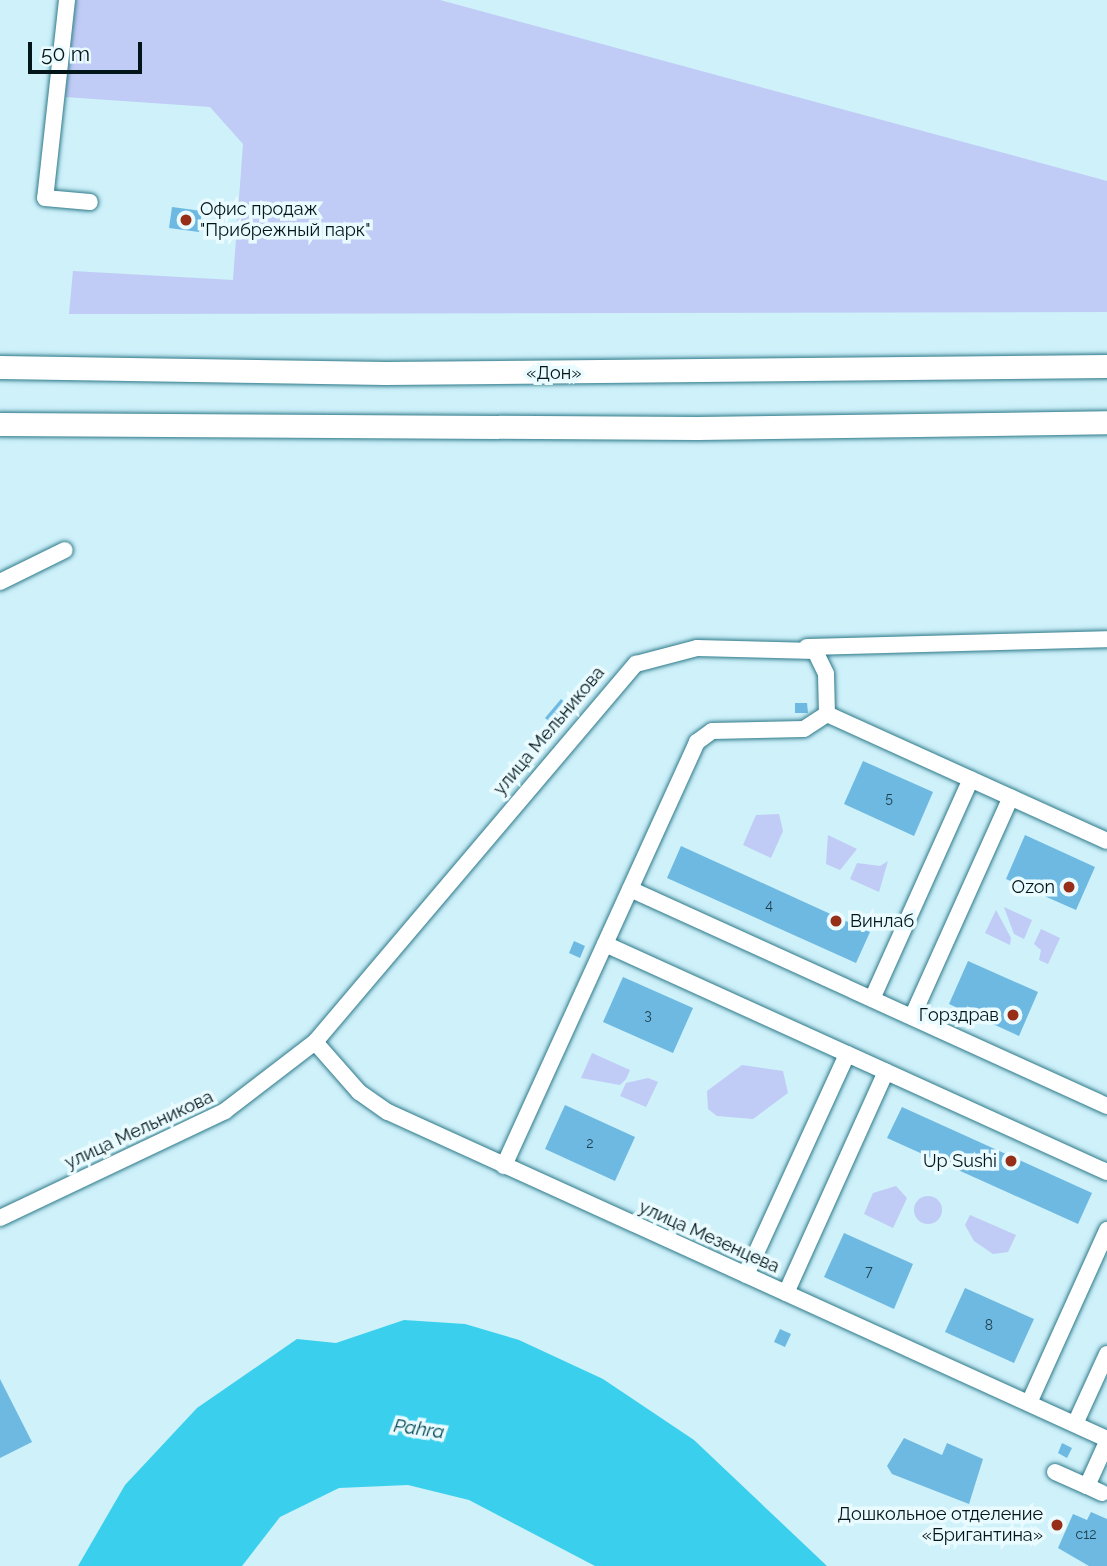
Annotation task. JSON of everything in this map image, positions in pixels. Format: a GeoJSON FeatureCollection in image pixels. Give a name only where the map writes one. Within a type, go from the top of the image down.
{"type":"FeatureCollection","features":[{"type":"Feature","properties":{"kind":"highway","name":"«Дон»"},"geometry":{"type":"LineString","coordinates":[[0,367],[412,373],[1107,366]]}},
{"type":"Feature","properties":{"kind":"highway"},"geometry":{"type":"LineString","coordinates":[[0,424],[628,428],[1107,422]]}},
{"type":"Feature","properties":{"kind":"street"},"geometry":{"type":"LineString","coordinates":[[67,0],[45,198],[90,202]]}},
{"type":"Feature","properties":{"kind":"street"},"geometry":{"type":"LineString","coordinates":[[0,582],[65,550]]}},
{"type":"Feature","properties":{"kind":"street","name":"улица Мельникова"},"geometry":{"type":"LineString","coordinates":[[0,1218],[225,1111],[315,1042],[621,676],[675,650],[1107,639]]}},
{"type":"Feature","properties":{"kind":"street"},"geometry":{"type":"LineString","coordinates":[[801,647],[824,661],[827,714]]}},
{"type":"Feature","properties":{"kind":"street"},"geometry":{"type":"LineString","coordinates":[[827,714],[1107,841]]}},
{"type":"Feature","properties":{"kind":"street"},"geometry":{"type":"LineString","coordinates":[[504,1166],[701,736],[804,729],[827,714]]}},
{"type":"Feature","properties":{"kind":"street"},"geometry":{"type":"LineString","coordinates":[[872,999],[971,779]]}},
{"type":"Feature","properties":{"kind":"street"},"geometry":{"type":"LineString","coordinates":[[912,1017],[1012,797]]}},
{"type":"Feature","properties":{"kind":"street"},"geometry":{"type":"LineString","coordinates":[[630,889],[1107,1106]]}},
{"type":"Feature","properties":{"kind":"street"},"geometry":{"type":"LineString","coordinates":[[605,944],[1107,1172]]}},
{"type":"Feature","properties":{"kind":"street","name":"улица Мезенцева"},"geometry":{"type":"LineString","coordinates":[[315,1042],[372,1102],[504,1166],[1107,1440]]}},
{"type":"Feature","properties":{"kind":"street"},"geometry":{"type":"LineString","coordinates":[[746,1275],[847,1054]]}},
{"type":"Feature","properties":{"kind":"street"},"geometry":{"type":"LineString","coordinates":[[786,1293],[886,1072]]}},
{"type":"Feature","properties":{"kind":"street"},"geometry":{"type":"LineString","coordinates":[[1029,1403],[1107,1230]]}},
{"type":"Feature","properties":{"kind":"street"},"geometry":{"type":"LineString","coordinates":[[1075,1424],[1107,1354]]}},
{"type":"Feature","properties":{"kind":"street"},"geometry":{"type":"LineString","coordinates":[[1055,1472],[1094,1490],[1107,1440]]}},
{"type":"Feature","properties":{"kind":"shaded area"},"geometry":{"type":"Polygon","coordinates":[[[76,0],[440,0],[1107,181],[1107,312],[69,314],[73,271],[233,280],[243,144],[210,107],[65,97],[76,0]]]}},
{"type":"Feature","properties":{"kind":"shaded area"},"geometry":{"type":"Polygon","coordinates":[[[779,814],[783,831],[771,858],[743,845],[756,815],[779,814]]]}},
{"type":"Feature","properties":{"kind":"shaded area"},"geometry":{"type":"Polygon","coordinates":[[[828,835],[857,849],[840,870],[826,864],[828,835]]]}},
{"type":"Feature","properties":{"kind":"shaded area"},"geometry":{"type":"Polygon","coordinates":[[[888,861],[879,892],[850,879],[857,863],[880,866],[888,861]]]}},
{"type":"Feature","properties":{"kind":"shaded area"},"geometry":{"type":"Polygon","coordinates":[[[1004,907],[1032,920],[1024,939],[1014,934],[1004,907]]]}},
{"type":"Feature","properties":{"kind":"shaded area"},"geometry":{"type":"Polygon","coordinates":[[[996,910],[1011,938],[1010,945],[985,933],[996,910]]]}},
{"type":"Feature","properties":{"kind":"shaded area"},"geometry":{"type":"Polygon","coordinates":[[[1041,929],[1060,938],[1048,964],[1039,960],[1041,950],[1034,944],[1041,929]]]}},
{"type":"Feature","properties":{"kind":"shaded area"},"geometry":{"type":"Polygon","coordinates":[[[592,1053],[630,1070],[626,1079],[620,1085],[581,1078],[592,1053]]]}},
{"type":"Feature","properties":{"kind":"shaded area"},"geometry":{"type":"Polygon","coordinates":[[[742,1065],[783,1071],[788,1093],[753,1119],[717,1116],[708,1109],[707,1091],[742,1065]]]}},
{"type":"Feature","properties":{"kind":"shaded area"},"geometry":{"type":"Polygon","coordinates":[[[648,1078],[658,1082],[646,1107],[620,1096],[626,1083],[648,1078]]]}},
{"type":"Feature","properties":{"kind":"shaded area"},"geometry":{"type":"Polygon","coordinates":[[[896,1186],[907,1198],[893,1228],[864,1214],[873,1193],[896,1186]]]}},
{"type":"Feature","properties":{"kind":"shaded area"},"geometry":{"type":"Polygon","coordinates":[[[928,1196],[938,1200],[942,1210],[938,1220],[928,1224],[918,1220],[914,1210],[918,1200],[928,1196]]]}},
{"type":"Feature","properties":{"kind":"shaded area"},"geometry":{"type":"Polygon","coordinates":[[[970,1215],[1016,1235],[1008,1252],[993,1254],[974,1241],[965,1225],[970,1215]]]}},
{"type":"Feature","properties":{"kind":"water","name":"Pahra"},"geometry":{"type":"Polygon","coordinates":[[[404,1320],[465,1324],[519,1340],[603,1379],[694,1440],[827,1566],[595,1566],[469,1500],[408,1485],[339,1488],[280,1517],[242,1566],[78,1566],[125,1485],[197,1408],[297,1339],[336,1343],[404,1320]]]}},
{"type":"Feature","properties":{"kind":"building","name":"Офис продаж \"Прибрежный парк\""},"geometry":{"type":"Polygon","coordinates":[[[172,207],[202,211],[199,232],[169,228],[172,207]]]}},
{"type":"Feature","properties":{"kind":"building"},"geometry":{"type":"Polygon","coordinates":[[[561,699],[569,706],[554,725],[545,718],[561,699]]]}},
{"type":"Feature","properties":{"kind":"building"},"geometry":{"type":"Polygon","coordinates":[[[795,703],[807,703],[808,713],[795,713],[795,703]]]}},
{"type":"Feature","properties":{"kind":"building"},"geometry":{"type":"Polygon","coordinates":[[[863,761],[933,792],[914,836],[844,804],[863,761]]]}},
{"type":"Feature","properties":{"kind":"building"},"geometry":{"type":"Polygon","coordinates":[[[1025,835],[1095,867],[1076,910],[1006,879],[1025,835]]]}},
{"type":"Feature","properties":{"kind":"building"},"geometry":{"type":"Polygon","coordinates":[[[681,846],[870,932],[856,963],[667,878],[681,846]]]}},
{"type":"Feature","properties":{"kind":"building"},"geometry":{"type":"Polygon","coordinates":[[[574,941],[585,946],[580,958],[569,953],[574,941]]]}},
{"type":"Feature","properties":{"kind":"building"},"geometry":{"type":"Polygon","coordinates":[[[968,961],[1038,992],[1019,1036],[949,1004],[968,961]]]}},
{"type":"Feature","properties":{"kind":"building"},"geometry":{"type":"Polygon","coordinates":[[[623,977],[693,1008],[673,1053],[603,1022],[623,977]]]}},
{"type":"Feature","properties":{"kind":"building"},"geometry":{"type":"Polygon","coordinates":[[[565,1105],[635,1137],[615,1181],[545,1149],[565,1105]]]}},
{"type":"Feature","properties":{"kind":"building"},"geometry":{"type":"Polygon","coordinates":[[[902,1107],[1092,1193],[1078,1224],[887,1138],[902,1107]]]}},
{"type":"Feature","properties":{"kind":"building"},"geometry":{"type":"Polygon","coordinates":[[[844,1233],[913,1264],[894,1309],[824,1277],[844,1233]]]}},
{"type":"Feature","properties":{"kind":"building"},"geometry":{"type":"Polygon","coordinates":[[[965,1288],[1034,1319],[1014,1363],[945,1332],[965,1288]]]}},
{"type":"Feature","properties":{"kind":"building"},"geometry":{"type":"Polygon","coordinates":[[[780,1329],[791,1334],[785,1347],[774,1342],[780,1329]]]}},
{"type":"Feature","properties":{"kind":"building"},"geometry":{"type":"Polygon","coordinates":[[[0,1379],[32,1442],[0,1458],[0,1379]]]}},
{"type":"Feature","properties":{"kind":"building"},"geometry":{"type":"Polygon","coordinates":[[[904,1438],[942,1455],[947,1443],[983,1459],[969,1504],[892,1474],[887,1466],[904,1438]]]}},
{"type":"Feature","properties":{"kind":"building"},"geometry":{"type":"Polygon","coordinates":[[[1062,1443],[1072,1448],[1067,1458],[1058,1453],[1062,1443]]]}},
{"type":"Feature","properties":{"kind":"building"},"geometry":{"type":"Polygon","coordinates":[[[1091,1512],[1107,1519],[1107,1566],[1089,1566],[1058,1548],[1073,1514],[1087,1520],[1091,1512]]]}},
{"type":"Feature","properties":{"kind":"place","name":"Офис продаж \"Прибрежный парк\""},"geometry":{"type":"Point","coordinates":[186,220]}},
{"type":"Feature","properties":{"kind":"place","name":"Ozon"},"geometry":{"type":"Point","coordinates":[1069,887]}},
{"type":"Feature","properties":{"kind":"place","name":"Винлаб"},"geometry":{"type":"Point","coordinates":[836,921]}},
{"type":"Feature","properties":{"kind":"place","name":"Горздрав"},"geometry":{"type":"Point","coordinates":[1013,1015]}},
{"type":"Feature","properties":{"kind":"place","name":"Up Sushi"},"geometry":{"type":"Point","coordinates":[1011,1161]}},
{"type":"Feature","properties":{"kind":"place","name":"Дошкольное отделение «Бригантина»"},"geometry":{"type":"Point","coordinates":[1057,1525]}}]}
